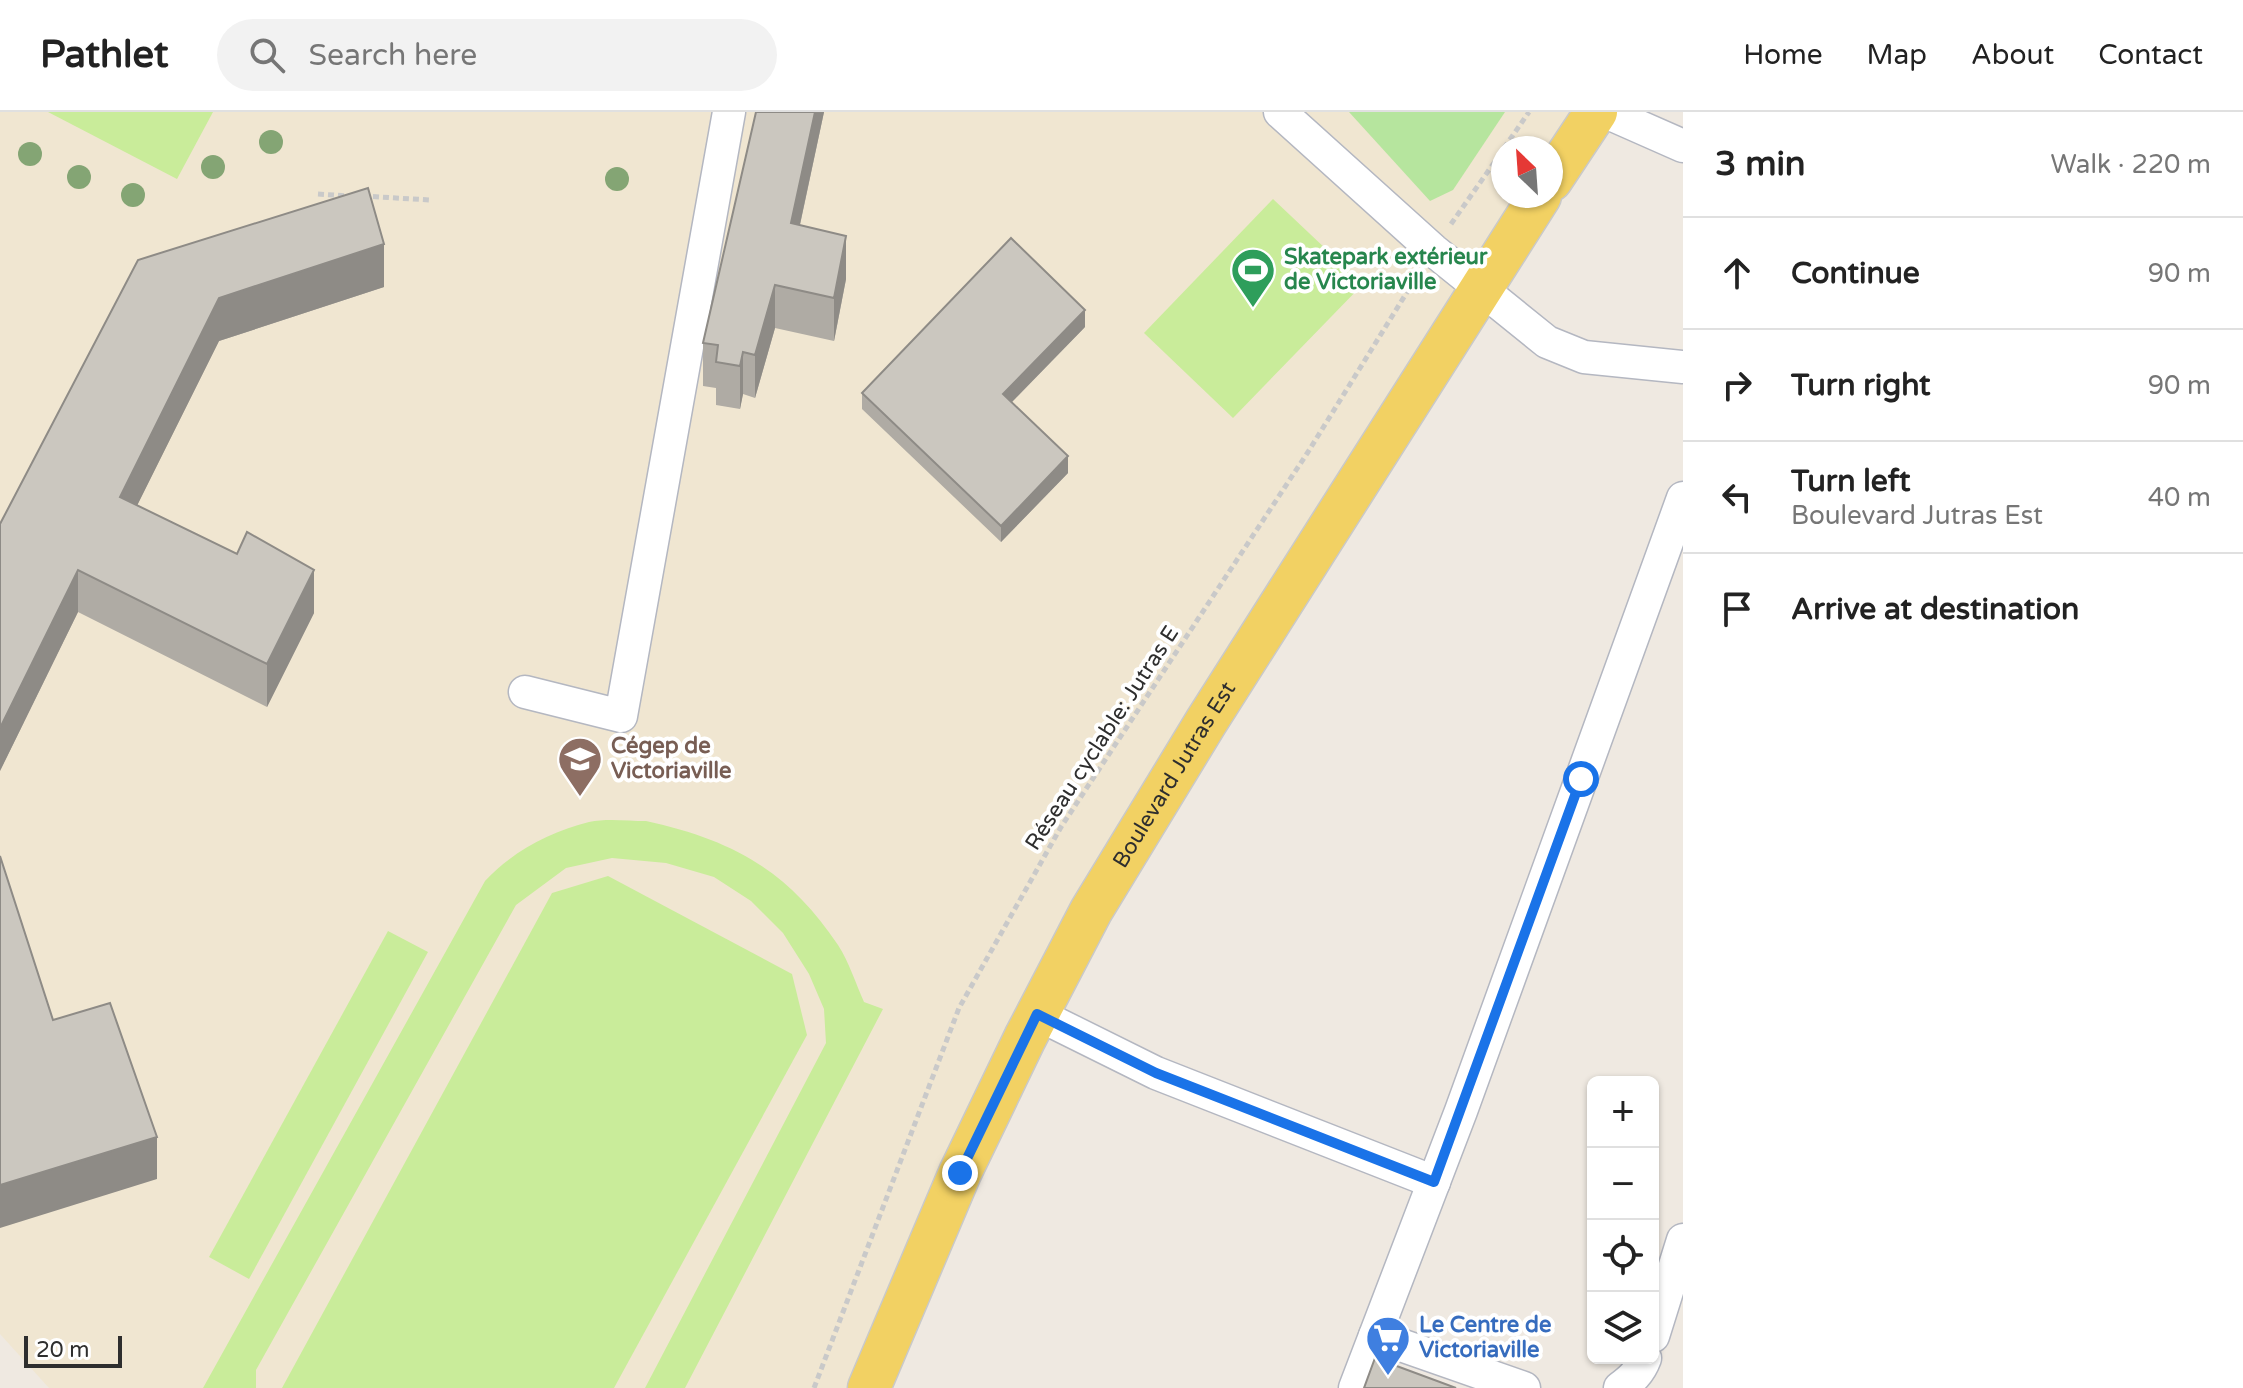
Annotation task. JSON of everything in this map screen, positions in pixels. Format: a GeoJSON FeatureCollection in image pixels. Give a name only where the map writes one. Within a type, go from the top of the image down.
{"type":"FeatureCollection","features":[{"type":"Feature","properties":{"kind":"main road"},"geometry":{"type":"LineString","coordinates":[[1563,162],[1596,112]]}},
{"type":"Feature","properties":{"kind":"main road","name":"Boulevard Jutras Est"},"geometry":{"type":"LineString","coordinates":[[869,1388],[960,1173],[1091,911],[1206,722],[1532,208]]}},
{"type":"Feature","properties":{"kind":"lane"},"geometry":{"type":"LineString","coordinates":[[525,692],[621,716],[729,112]]}},
{"type":"Feature","properties":{"kind":"lane"},"geometry":{"type":"LineString","coordinates":[[1280,112],[1433,250],[1547,342],[1584,357],[1683,367]]}},
{"type":"Feature","properties":{"kind":"lane"},"geometry":{"type":"LineString","coordinates":[[1606,112],[1683,146]]}},
{"type":"Feature","properties":{"kind":"lane"},"geometry":{"type":"LineString","coordinates":[[1355,1388],[1434,1182],[1683,498]]}},
{"type":"Feature","properties":{"kind":"lane"},"geometry":{"type":"LineString","coordinates":[[1037,1014],[1169,1079],[1434,1182]]}},
{"type":"Feature","properties":{"kind":"lane"},"geometry":{"type":"LineString","coordinates":[[1659,1317],[1683,1240]]}},
{"type":"Feature","properties":{"kind":"lane"},"geometry":{"type":"LineString","coordinates":[[1375,1336],[1524,1388]]}},
{"type":"Feature","properties":{"kind":"lane"},"geometry":{"type":"LineString","coordinates":[[1620,1388],[1637,1374],[1642,1364]]}},
{"type":"Feature","properties":{"kind":"path","name":"Réseau cyclable: Jutras E"},"geometry":{"type":"LineString","coordinates":[[1513,136],[1529,112]]}},
{"type":"Feature","properties":{"kind":"path","name":"Réseau cyclable: Jutras E"},"geometry":{"type":"LineString","coordinates":[[814,1388],[959,1008],[1061,827],[1299,465],[1433,250],[1491,167]]}},
{"type":"Feature","properties":{"kind":"path"},"geometry":{"type":"LineString","coordinates":[[318,194],[430,200]]}},
{"type":"Feature","properties":{"kind":"shaded area","name":"Cégep de Victoriaville"},"geometry":{"type":"Polygon","coordinates":[[[0,112],[1598,112],[1563,139],[1563,136],[1491,136],[1491,208],[1534,208],[1091,911],[874,1388],[49,1388],[0,1334],[0,112]]]}},
{"type":"Feature","properties":{"kind":"green space"},"geometry":{"type":"Polygon","coordinates":[[[48,112],[213,112],[177,179],[48,112]]]}},
{"type":"Feature","properties":{"kind":"green space"},"geometry":{"type":"Polygon","coordinates":[[[1349,112],[1505,112],[1453,190],[1430,201],[1349,112]]]}},
{"type":"Feature","properties":{"kind":"green space","name":"Skatepark extérieur de Victoriaville"},"geometry":{"type":"Polygon","coordinates":[[[1273,199],[1363,284],[1233,418],[1144,333],[1273,199]]]}},
{"type":"Feature","properties":{"kind":"green space"},"geometry":{"type":"Polygon","coordinates":[[[596,821],[646,821],[731,849],[778,878],[819,919],[838,945],[864,1002],[883,1009],[685,1388],[645,1388],[826,1043],[824,1009],[809,974],[783,933],[751,901],[714,877],[666,863],[612,858],[566,868],[516,905],[256,1370],[256,1388],[203,1388],[485,881],[520,852],[560,831],[596,821]]]}},
{"type":"Feature","properties":{"kind":"green space"},"geometry":{"type":"Polygon","coordinates":[[[608,876],[792,974],[807,1035],[614,1388],[282,1388],[552,893],[608,876]]]}},
{"type":"Feature","properties":{"kind":"green space"},"geometry":{"type":"Polygon","coordinates":[[[388,931],[428,952],[249,1279],[209,1257],[388,931]]]}},
{"type":"Feature","properties":{"kind":"building"},"geometry":{"type":"Polygon","coordinates":[[[756,112],[815,112],[791,223],[846,236],[834,298],[775,285],[755,355],[743,352],[740,366],[716,362],[718,345],[703,343],[756,112]]]}},
{"type":"Feature","properties":{"kind":"building"},"geometry":{"type":"Polygon","coordinates":[[[368,188],[384,244],[219,298],[120,497],[237,554],[247,532],[314,570],[267,664],[78,570],[0,728],[0,524],[138,260],[368,188]]]}},
{"type":"Feature","properties":{"kind":"building"},"geometry":{"type":"Polygon","coordinates":[[[1011,238],[1085,310],[1003,394],[1068,456],[1001,526],[862,393],[1011,238]]]}},
{"type":"Feature","properties":{"kind":"building"},"geometry":{"type":"Polygon","coordinates":[[[0,856],[53,1020],[110,1003],[157,1137],[0,1185],[0,856]]]}},
{"type":"Feature","properties":{"kind":"building"},"geometry":{"type":"Polygon","coordinates":[[[1375,1358],[1456,1388],[1364,1388],[1375,1358]]]}},
{"type":"Feature","properties":{"kind":"place","name":"Skatepark extérieur de Victoriaville"},"geometry":{"type":"Point","coordinates":[1253,309]}},
{"type":"Feature","properties":{"kind":"place","name":"Cégep de Victoriaville"},"geometry":{"type":"Point","coordinates":[580,798]}},
{"type":"Feature","properties":{"kind":"place","name":"Le Centre de Victoriaville"},"geometry":{"type":"Point","coordinates":[1388,1377]}},
{"type":"Feature","properties":{"kind":"route"},"geometry":{"type":"LineString","coordinates":[[960,1173],[1037,1014],[1156,1073],[1434,1182],[1581,779]]}}]}
